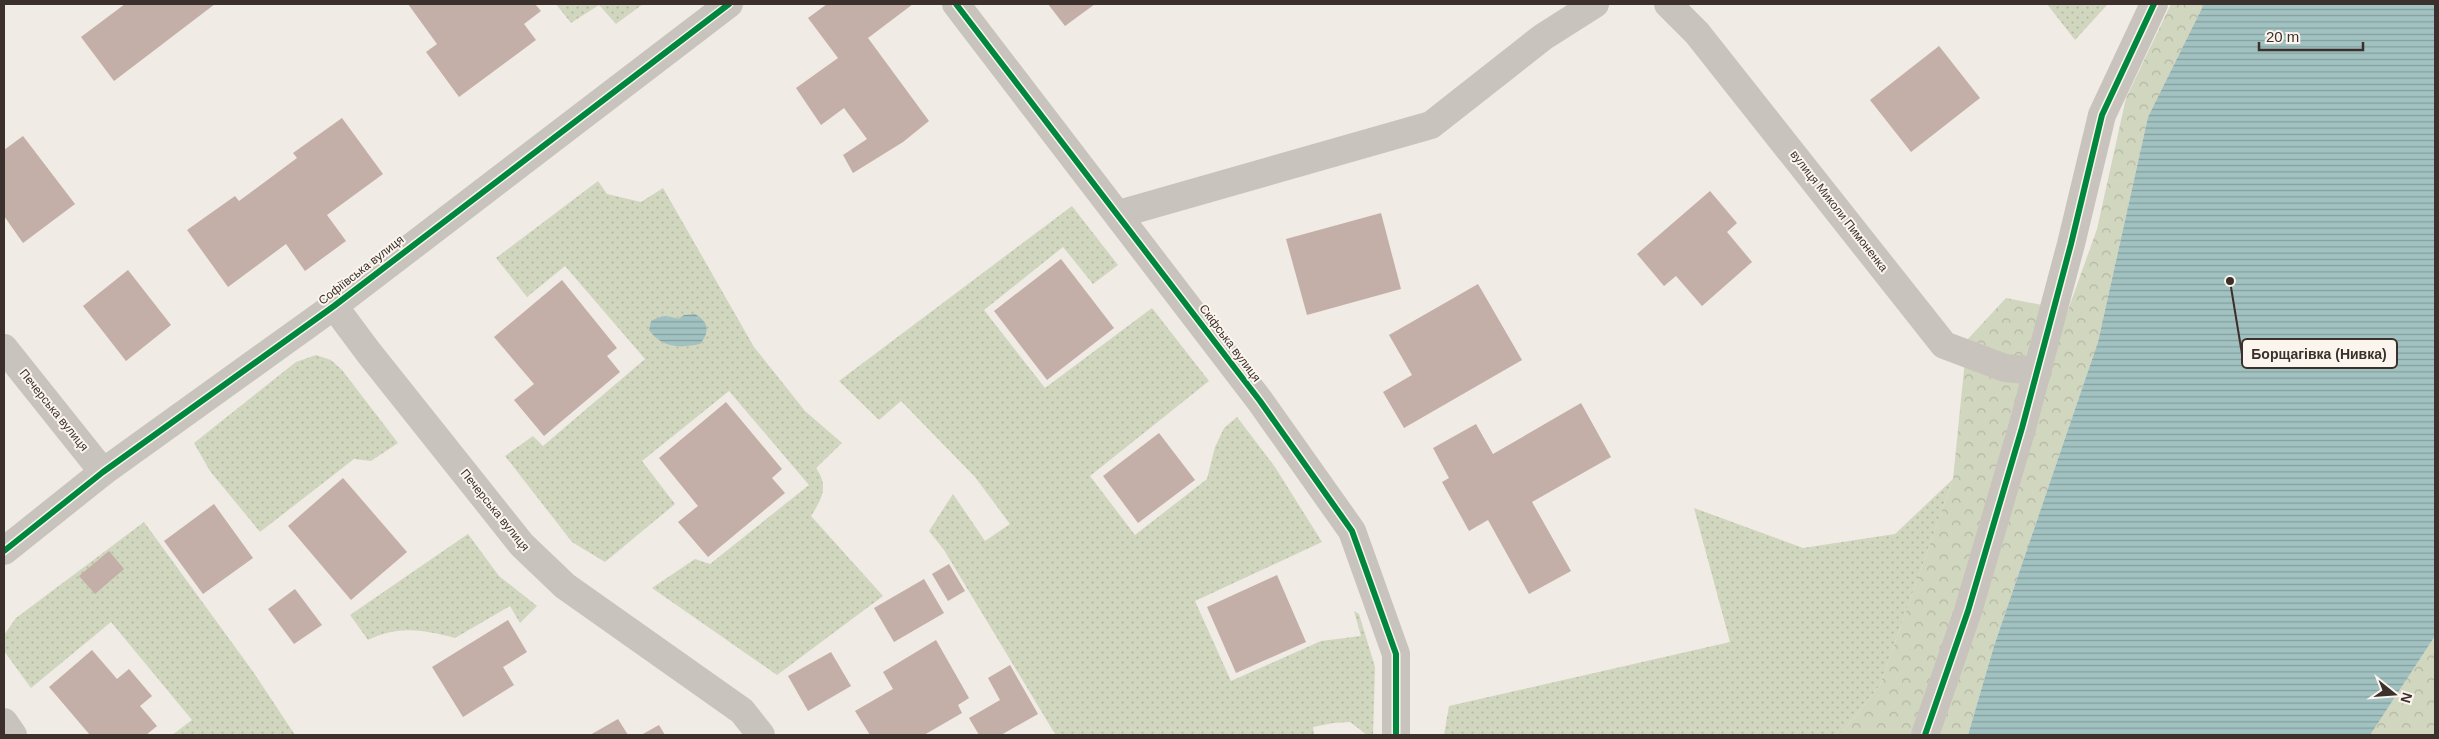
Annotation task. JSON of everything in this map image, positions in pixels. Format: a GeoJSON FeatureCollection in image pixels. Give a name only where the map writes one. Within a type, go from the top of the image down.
{"type":"FeatureCollection","features":[{"type":"Feature","properties":{"kind":"street","name":"Софіївська вулиця"},"geometry":{"type":"LineString","coordinates":[[4,551],[103,472],[334,306],[729,4]]}},
{"type":"Feature","properties":{"kind":"street","name":"Скіфська вулиця"},"geometry":{"type":"LineString","coordinates":[[956,4],[1119,214],[1260,401],[1352,531],[1396,654],[1396,735]]}},
{"type":"Feature","properties":{"kind":"street"},"geometry":{"type":"LineString","coordinates":[[1119,214],[1432,125],[1543,37],[1595,4]]}},
{"type":"Feature","properties":{"kind":"street","name":"вулиця Миколи Пимоненка"},"geometry":{"type":"LineString","coordinates":[[1668,4],[1709,48],[1944,345],[2005,368],[2038,371]]}},
{"type":"Feature","properties":{"kind":"street"},"geometry":{"type":"LineString","coordinates":[[1925,735],[1968,611],[2038,371],[2102,115],[2154,4]]}},
{"type":"Feature","properties":{"kind":"street","name":"Печерська вулиця"},"geometry":{"type":"LineString","coordinates":[[334,306],[522,546],[565,586],[742,711],[761,735]]}},
{"type":"Feature","properties":{"kind":"street","name":"Печерська вулиця"},"geometry":{"type":"LineString","coordinates":[[4,348],[103,472]]}},
{"type":"Feature","properties":{"kind":"street"},"geometry":{"type":"LineString","coordinates":[[4,722],[14,735]]}},
{"type":"Feature","properties":{"kind":"green space"},"geometry":{"type":"Polygon","coordinates":[[[556,4],[643,4],[616,24],[599,5],[571,23],[556,4]]]}},
{"type":"Feature","properties":{"kind":"green space"},"geometry":{"type":"Polygon","coordinates":[[[2047,4],[2108,4],[2075,40],[2047,4]]]}},
{"type":"Feature","properties":{"kind":"green space"},"geometry":{"type":"Polygon","coordinates":[[[2171,4],[2204,4],[2148,117],[2098,342],[1994,646],[1968,735],[1840,735],[1880,685],[1953,479],[1967,340],[2006,298],[2068,310],[2097,229],[2126,98],[2171,4]]]}},
{"type":"Feature","properties":{"kind":"green space"},"geometry":{"type":"Polygon","coordinates":[[[598,181],[607,194],[641,202],[663,188],[754,347],[805,411],[842,443],[816,468],[822,481],[823,492],[811,516],[883,596],[777,675],[652,588],[695,559],[710,564],[809,485],[729,391],[642,461],[675,504],[605,562],[572,542],[505,456],[533,436],[543,446],[645,359],[565,266],[527,297],[496,258],[598,181]]]}},
{"type":"Feature","properties":{"kind":"green space"},"geometry":{"type":"Polygon","coordinates":[[[1072,206],[1118,265],[1093,284],[1063,247],[984,310],[1045,388],[1152,308],[1209,381],[1090,476],[1135,535],[1207,479],[1215,447],[1224,428],[1237,417],[1275,467],[1322,542],[1195,601],[1231,681],[1321,641],[1361,636],[1354,611],[1359,614],[1375,667],[1373,735],[1367,735],[1350,722],[1313,727],[1314,735],[1051,735],[1055,734],[944,550],[929,531],[953,494],[985,541],[1010,524],[975,477],[901,401],[879,420],[839,381],[1072,206]]]}},
{"type":"Feature","properties":{"kind":"green space"},"geometry":{"type":"Polygon","coordinates":[[[316,355],[331,360],[342,370],[398,443],[371,461],[354,459],[260,532],[210,471],[194,443],[296,362],[316,355]]]}},
{"type":"Feature","properties":{"kind":"green space"},"geometry":{"type":"Polygon","coordinates":[[[1953,479],[1880,685],[1840,735],[1444,735],[1449,706],[1730,642],[1694,508],[1803,548],[1895,534],[1953,479]]]}},
{"type":"Feature","properties":{"kind":"green space"},"geometry":{"type":"Polygon","coordinates":[[[144,522],[254,673],[295,735],[172,735],[192,720],[111,622],[31,688],[4,651],[4,635],[16,618],[144,522]]]}},
{"type":"Feature","properties":{"kind":"green space"},"geometry":{"type":"Polygon","coordinates":[[[468,534],[499,576],[537,606],[520,623],[510,606],[455,638],[411,630],[390,632],[368,640],[350,615],[468,534]]]}},
{"type":"Feature","properties":{"kind":"green space"},"geometry":{"type":"Polygon","coordinates":[[[2435,636],[2435,735],[2370,735],[2370,734],[2435,636]]]}},
{"type":"Feature","properties":{"kind":"water"},"geometry":{"type":"Polygon","coordinates":[[[2204,4],[2435,4],[2435,636],[2370,735],[1968,735],[1994,646],[2098,342],[2148,117],[2204,4]]]}},
{"type":"Feature","properties":{"kind":"water"},"geometry":{"type":"Polygon","coordinates":[[[695,314],[703,320],[707,331],[700,344],[672,345],[660,340],[649,330],[651,321],[658,318],[667,316],[678,319],[684,315],[695,314]]]}},
{"type":"Feature","properties":{"kind":"building"},"geometry":{"type":"Polygon","coordinates":[[[125,4],[215,4],[114,81],[81,37],[125,4]]]}},
{"type":"Feature","properties":{"kind":"building"},"geometry":{"type":"Polygon","coordinates":[[[408,4],[535,4],[541,11],[524,24],[536,40],[459,97],[426,52],[437,44],[408,4]]]}},
{"type":"Feature","properties":{"kind":"building"},"geometry":{"type":"Polygon","coordinates":[[[827,4],[913,4],[868,38],[929,121],[903,142],[853,173],[843,155],[867,139],[844,108],[821,125],[796,88],[838,58],[808,18],[827,4]]]}},
{"type":"Feature","properties":{"kind":"building"},"geometry":{"type":"Polygon","coordinates":[[[1048,4],[1095,4],[1065,26],[1048,4]]]}},
{"type":"Feature","properties":{"kind":"building"},"geometry":{"type":"Polygon","coordinates":[[[1939,46],[1980,98],[1911,152],[1870,100],[1939,46]]]}},
{"type":"Feature","properties":{"kind":"building"},"geometry":{"type":"Polygon","coordinates":[[[342,118],[383,174],[327,215],[346,241],[305,271],[286,244],[228,287],[187,230],[235,196],[239,201],[297,158],[293,153],[342,118]]]}},
{"type":"Feature","properties":{"kind":"building"},"geometry":{"type":"Polygon","coordinates":[[[23,136],[75,204],[23,243],[4,216],[4,150],[23,136]]]}},
{"type":"Feature","properties":{"kind":"building"},"geometry":{"type":"Polygon","coordinates":[[[1710,191],[1737,223],[1727,232],[1752,262],[1702,306],[1676,276],[1664,286],[1637,254],[1710,191]]]}},
{"type":"Feature","properties":{"kind":"building"},"geometry":{"type":"Polygon","coordinates":[[[1381,213],[1401,289],[1307,315],[1286,239],[1381,213]]]}},
{"type":"Feature","properties":{"kind":"building"},"geometry":{"type":"Polygon","coordinates":[[[1061,259],[1114,328],[1047,380],[994,311],[1061,259]]]}},
{"type":"Feature","properties":{"kind":"building"},"geometry":{"type":"Polygon","coordinates":[[[128,270],[171,325],[126,361],[83,306],[128,270]]]}},
{"type":"Feature","properties":{"kind":"building"},"geometry":{"type":"Polygon","coordinates":[[[562,280],[617,348],[607,356],[620,372],[544,436],[514,400],[534,384],[494,337],[562,280]]]}},
{"type":"Feature","properties":{"kind":"building"},"geometry":{"type":"Polygon","coordinates":[[[1478,284],[1522,360],[1404,428],[1383,392],[1412,375],[1389,335],[1478,284]]]}},
{"type":"Feature","properties":{"kind":"building"},"geometry":{"type":"Polygon","coordinates":[[[726,402],[782,469],[772,478],[785,493],[708,557],[678,522],[698,506],[659,458],[726,402]]]}},
{"type":"Feature","properties":{"kind":"building"},"geometry":{"type":"Polygon","coordinates":[[[1581,403],[1611,457],[1532,502],[1571,571],[1529,594],[1488,520],[1469,531],[1442,482],[1449,478],[1433,448],[1476,424],[1493,454],[1581,403]]]}},
{"type":"Feature","properties":{"kind":"building"},"geometry":{"type":"Polygon","coordinates":[[[1159,433],[1195,480],[1138,523],[1103,476],[1159,433]]]}},
{"type":"Feature","properties":{"kind":"building"},"geometry":{"type":"Polygon","coordinates":[[[343,478],[407,552],[351,600],[288,526],[343,478]]]}},
{"type":"Feature","properties":{"kind":"building"},"geometry":{"type":"Polygon","coordinates":[[[214,504],[253,558],[203,594],[164,541],[214,504]]]}},
{"type":"Feature","properties":{"kind":"building"},"geometry":{"type":"Polygon","coordinates":[[[109,551],[124,569],[95,594],[79,576],[109,551]]]}},
{"type":"Feature","properties":{"kind":"building"},"geometry":{"type":"Polygon","coordinates":[[[949,564],[965,591],[948,601],[932,574],[949,564]]]}},
{"type":"Feature","properties":{"kind":"building"},"geometry":{"type":"Polygon","coordinates":[[[1277,575],[1306,642],[1236,673],[1207,607],[1277,575]]]}},
{"type":"Feature","properties":{"kind":"building"},"geometry":{"type":"Polygon","coordinates":[[[924,579],[944,613],[894,642],[874,608],[924,579]]]}},
{"type":"Feature","properties":{"kind":"building"},"geometry":{"type":"Polygon","coordinates":[[[295,589],[322,625],[294,644],[268,609],[295,589]]]}},
{"type":"Feature","properties":{"kind":"building"},"geometry":{"type":"Polygon","coordinates":[[[508,620],[527,652],[503,667],[514,685],[463,717],[432,667],[508,620]]]}},
{"type":"Feature","properties":{"kind":"building"},"geometry":{"type":"Polygon","coordinates":[[[936,640],[969,698],[958,705],[962,713],[924,735],[870,735],[855,711],[893,689],[883,672],[936,640]]]}},
{"type":"Feature","properties":{"kind":"building"},"geometry":{"type":"Polygon","coordinates":[[[92,650],[117,679],[129,669],[152,696],[140,706],[157,726],[146,735],[90,735],[49,687],[92,650]]]}},
{"type":"Feature","properties":{"kind":"building"},"geometry":{"type":"Polygon","coordinates":[[[831,652],[851,686],[808,711],[788,676],[831,652]]]}},
{"type":"Feature","properties":{"kind":"building"},"geometry":{"type":"Polygon","coordinates":[[[1010,665],[1038,714],[1001,735],[979,735],[969,718],[1000,700],[988,678],[1010,665]]]}},
{"type":"Feature","properties":{"kind":"building"},"geometry":{"type":"Polygon","coordinates":[[[618,719],[628,735],[590,735],[618,719]]]}},
{"type":"Feature","properties":{"kind":"building"},"geometry":{"type":"Polygon","coordinates":[[[659,725],[665,735],[641,735],[659,725]]]}},
{"type":"Feature","properties":{"kind":"cycle path"},"geometry":{"type":"LineString","coordinates":[[4,551],[103,472],[334,306],[729,4]]}},
{"type":"Feature","properties":{"kind":"cycle path"},"geometry":{"type":"LineString","coordinates":[[956,4],[1260,401],[1352,531],[1396,654],[1396,735]]}},
{"type":"Feature","properties":{"kind":"cycle path"},"geometry":{"type":"LineString","coordinates":[[1925,735],[1968,611],[2022,428],[2071,244],[2102,115],[2154,4]]}},
{"type":"Feature","properties":{"kind":"place","name":"Борщагівка (Нивка)"},"geometry":{"type":"Point","coordinates":[2230,281]}}]}
